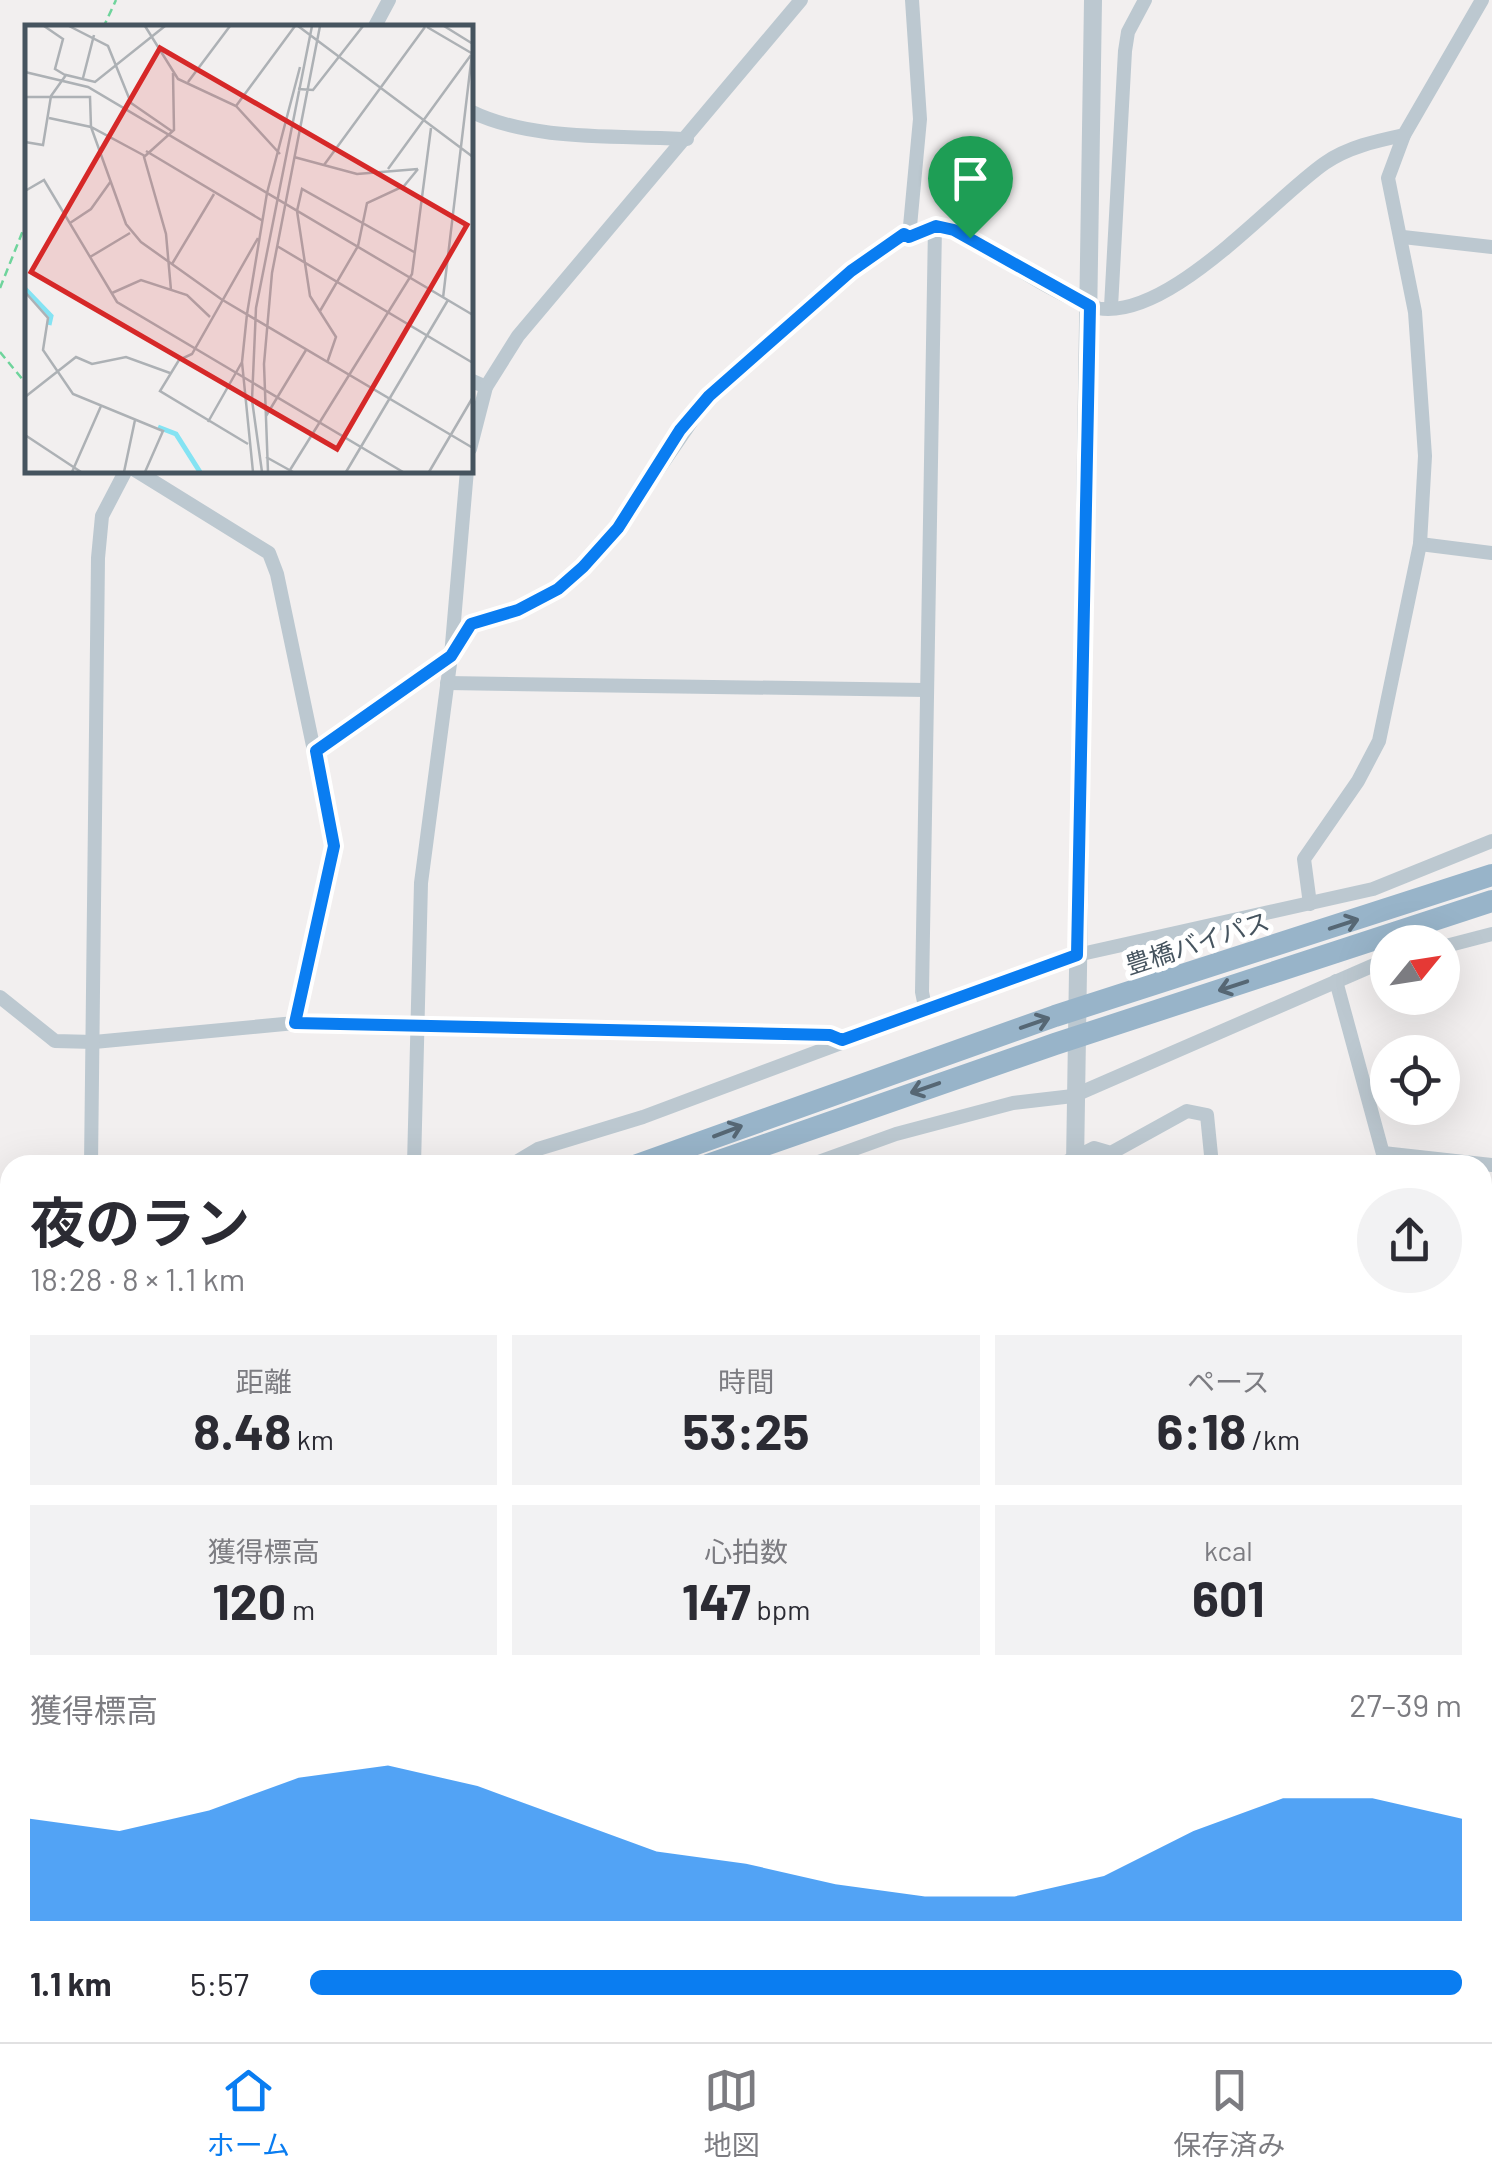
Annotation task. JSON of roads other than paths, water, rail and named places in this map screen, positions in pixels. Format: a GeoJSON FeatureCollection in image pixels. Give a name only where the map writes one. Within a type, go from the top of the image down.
{"type":"FeatureCollection","features":[{"type":"Feature","properties":{"kind":"highway","name":"豊橋バイパス"},"geometry":{"type":"LineString","coordinates":[[665,1155],[1056,1016],[1492,874]]}},
{"type":"Feature","properties":{"kind":"highway"},"geometry":{"type":"LineString","coordinates":[[737,1155],[1055,1044],[1492,900]]}},
{"type":"Feature","properties":{"kind":"street"},"geometry":{"type":"LineString","coordinates":[[376,25],[389,0]]}},
{"type":"Feature","properties":{"kind":"street"},"geometry":{"type":"LineString","coordinates":[[472,441],[486,387],[518,336],[801,0]]}},
{"type":"Feature","properties":{"kind":"street"},"geometry":{"type":"LineString","coordinates":[[909,237],[920,119],[912,0]]}},
{"type":"Feature","properties":{"kind":"street"},"geometry":{"type":"LineString","coordinates":[[1070,1155],[1090,306],[1093,0]]}},
{"type":"Feature","properties":{"kind":"street"},"geometry":{"type":"LineString","coordinates":[[1111,307],[1125,51],[1128,32],[1145,0]]}},
{"type":"Feature","properties":{"kind":"street"},"geometry":{"type":"LineString","coordinates":[[1310,904],[1304,859],[1358,781],[1379,741],[1420,544],[1426,456],[1415,312],[1388,178],[1404,134],[1482,0]]}},
{"type":"Feature","properties":{"kind":"street"},"geometry":{"type":"LineString","coordinates":[[472,112],[491,121],[540,130],[686,139]]}},
{"type":"Feature","properties":{"kind":"street"},"geometry":{"type":"LineString","coordinates":[[909,237],[936,226],[954,230],[1090,306],[1122,308],[1198,272],[1325,163],[1356,146],[1404,134]]}},
{"type":"Feature","properties":{"kind":"street"},"geometry":{"type":"LineString","coordinates":[[926,1012],[922,992],[936,226]]}},
{"type":"Feature","properties":{"kind":"street"},"geometry":{"type":"LineString","coordinates":[[316,751],[451,656],[471,624],[518,610],[558,589],[618,528],[680,430],[709,396],[851,271],[904,234],[909,237]]}},
{"type":"Feature","properties":{"kind":"street"},"geometry":{"type":"LineString","coordinates":[[1402,237],[1492,247]]}},
{"type":"Feature","properties":{"kind":"street"},"geometry":{"type":"LineString","coordinates":[[472,381],[486,387]]}},
{"type":"Feature","properties":{"kind":"street"},"geometry":{"type":"LineString","coordinates":[[91,1155],[98,558],[102,516],[125,472]]}},
{"type":"Feature","properties":{"kind":"street"},"geometry":{"type":"LineString","coordinates":[[138,472],[269,553],[316,751],[334,846],[295,1023]]}},
{"type":"Feature","properties":{"kind":"street"},"geometry":{"type":"LineString","coordinates":[[414,1155],[414,1026],[421,883],[448,684],[467,472]]}},
{"type":"Feature","properties":{"kind":"street"},"geometry":{"type":"LineString","coordinates":[[1420,544],[1492,553]]}},
{"type":"Feature","properties":{"kind":"street"},"geometry":{"type":"LineString","coordinates":[[448,684],[926,690]]}},
{"type":"Feature","properties":{"kind":"street"},"geometry":{"type":"LineString","coordinates":[[529,1155],[643,1117],[1077,955],[1372,889],[1492,841]]}},
{"type":"Feature","properties":{"kind":"street"},"geometry":{"type":"LineString","coordinates":[[1460,942],[1492,934]]}},
{"type":"Feature","properties":{"kind":"street"},"geometry":{"type":"LineString","coordinates":[[852,1155],[896,1134],[1014,1103],[1073,1096],[1370,967]]}},
{"type":"Feature","properties":{"kind":"street"},"geometry":{"type":"LineString","coordinates":[[1336,981],[1383,1155]]}},
{"type":"Feature","properties":{"kind":"street"},"geometry":{"type":"LineString","coordinates":[[0,997],[47,1038],[94,1042],[295,1023],[830,1035],[842,1040]]}},
{"type":"Feature","properties":{"kind":"street"},"geometry":{"type":"LineString","coordinates":[[1081,1155],[1094,1148],[1111,1153],[1187,1110],[1206,1114],[1211,1126],[1212,1155]]}}]}
